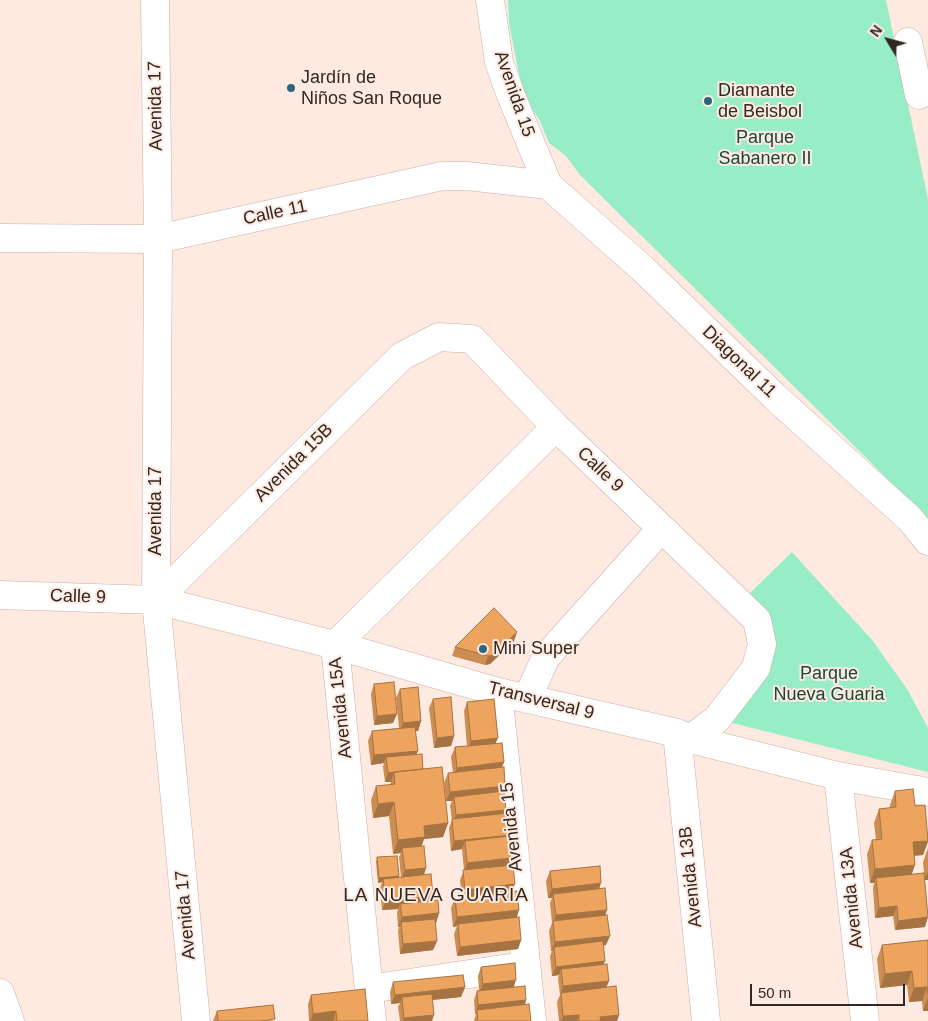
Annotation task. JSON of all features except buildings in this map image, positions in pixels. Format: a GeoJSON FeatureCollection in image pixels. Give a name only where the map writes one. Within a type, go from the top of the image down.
{"type":"FeatureCollection","features":[{"type":"Feature","properties":{"kind":"street","name":"Avenida 17"},"geometry":{"type":"LineString","coordinates":[[154,0],[158,239],[156,600],[196,1021]]}},
{"type":"Feature","properties":{"kind":"street","name":"Avenida 15"},"geometry":{"type":"LineString","coordinates":[[490,0],[499,62],[548,185]]}},
{"type":"Feature","properties":{"kind":"street"},"geometry":{"type":"LineString","coordinates":[[908,42],[921,67],[919,95]]}},
{"type":"Feature","properties":{"kind":"street","name":"Calle 11"},"geometry":{"type":"LineString","coordinates":[[0,238],[158,239],[442,176],[467,176],[548,185]]}},
{"type":"Feature","properties":{"kind":"street","name":"Diagonal 11"},"geometry":{"type":"LineString","coordinates":[[548,185],[643,269],[776,397],[910,520],[928,541]]}},
{"type":"Feature","properties":{"kind":"street","name":"Avenida 15B"},"geometry":{"type":"LineString","coordinates":[[156,600],[402,356],[439,337]]}},
{"type":"Feature","properties":{"kind":"street","name":"Calle 9"},"geometry":{"type":"LineString","coordinates":[[439,337],[472,339],[556,428],[757,620],[762,644],[756,668],[717,719],[684,736]]}},
{"type":"Feature","properties":{"kind":"street","name":"Avenida 15A"},"geometry":{"type":"LineString","coordinates":[[372,1021],[335,645],[556,428]]}},
{"type":"Feature","properties":{"kind":"street"},"geometry":{"type":"LineString","coordinates":[[528,699],[546,657],[661,529]]}},
{"type":"Feature","properties":{"kind":"street","name":"Calle 9"},"geometry":{"type":"LineString","coordinates":[[0,595],[156,600]]}},
{"type":"Feature","properties":{"kind":"street","name":"Transversal 9"},"geometry":{"type":"LineString","coordinates":[[156,600],[335,645],[498,692],[684,736],[838,776],[928,792]]}},
{"type":"Feature","properties":{"kind":"street","name":"Avenida 15"},"geometry":{"type":"LineString","coordinates":[[498,692],[532,1021]]}},
{"type":"Feature","properties":{"kind":"street","name":"Avenida 13B"},"geometry":{"type":"LineString","coordinates":[[684,736],[706,1021]]}},
{"type":"Feature","properties":{"kind":"street","name":"Avenida 13A"},"geometry":{"type":"LineString","coordinates":[[838,776],[865,1021]]}},
{"type":"Feature","properties":{"kind":"street"},"geometry":{"type":"LineString","coordinates":[[369,990],[526,966]]}},
{"type":"Feature","properties":{"kind":"street"},"geometry":{"type":"LineString","coordinates":[[0,994],[10,1021]]}},
{"type":"Feature","properties":{"kind":"green space","name":"Parque Sabanero II"},"geometry":{"type":"Polygon","coordinates":[[[508,0],[886,0],[928,199],[928,519],[580,175],[566,156],[549,143],[539,119],[524,100],[509,23],[508,0]]]}},
{"type":"Feature","properties":{"kind":"green space","name":"Parque Nueva Guaria"},"geometry":{"type":"Polygon","coordinates":[[[792,552],[873,641],[907,689],[928,728],[928,772],[720,720],[744,706],[759,688],[770,669],[774,648],[748,595],[792,552]]]}},
{"type":"Feature","properties":{"kind":"place","name":"Jardín de Niños San Roque"},"geometry":{"type":"Point","coordinates":[291,88]}},
{"type":"Feature","properties":{"kind":"place","name":"Diamante de Beisbol"},"geometry":{"type":"Point","coordinates":[708,101]}},
{"type":"Feature","properties":{"kind":"place","name":"Mini Super"},"geometry":{"type":"Point","coordinates":[483,649]}},
{"type":"Feature","properties":{"kind":"district","name":"LA NUEVA GUARIA"},"geometry":{"type":"Point","coordinates":[436,896]}}]}
